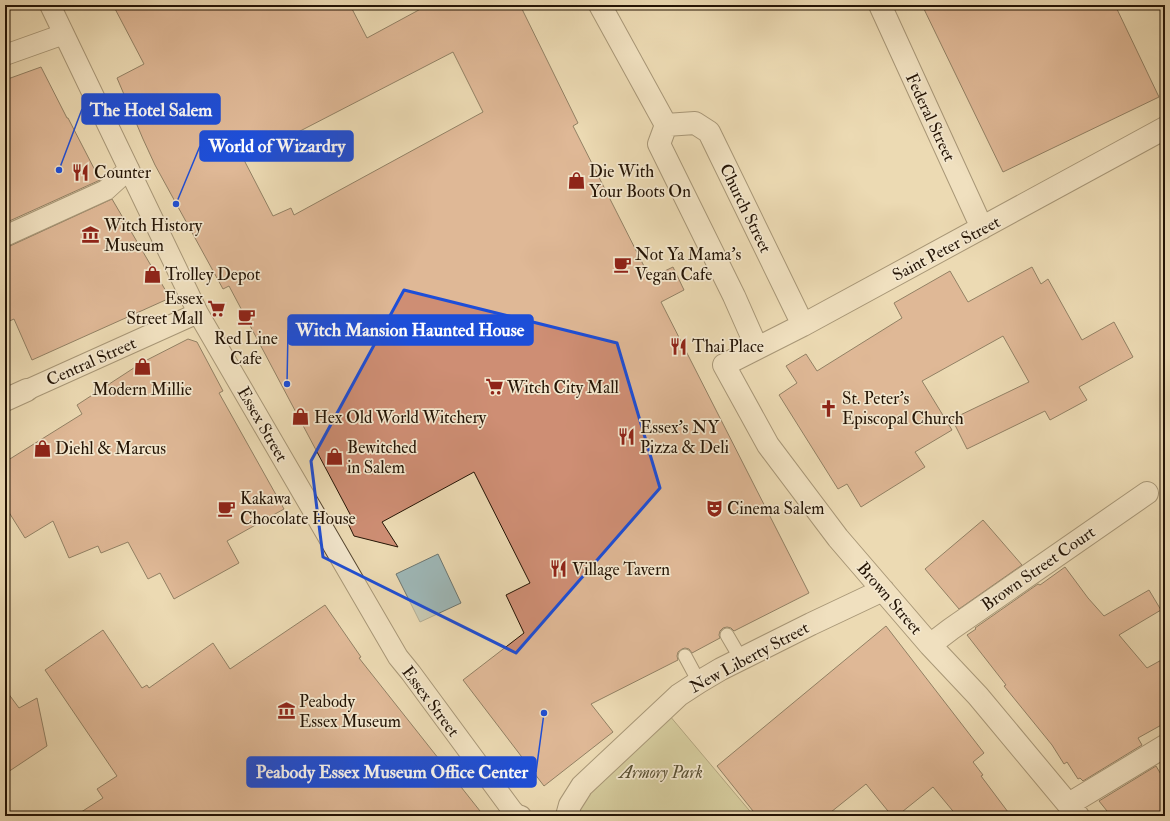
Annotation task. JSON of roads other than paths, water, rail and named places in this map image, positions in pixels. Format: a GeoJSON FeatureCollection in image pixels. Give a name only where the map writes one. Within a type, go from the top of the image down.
{"type":"FeatureCollection","features":[{"type":"Feature","properties":{"kind":"street","name":"Essex Street"},"geometry":{"type":"LineString","coordinates":[[50,5],[198,313],[398,657],[512,810],[517,815],[521,816]]}},
{"type":"Feature","properties":{"kind":"street"},"geometry":{"type":"LineString","coordinates":[[600,5],[666,125],[659,144],[734,296],[757,348]]}},
{"type":"Feature","properties":{"kind":"street","name":"Federal Street"},"geometry":{"type":"LineString","coordinates":[[880,5],[982,228]]}},
{"type":"Feature","properties":{"kind":"street"},"geometry":{"type":"LineString","coordinates":[[5,55],[64,34]]}},
{"type":"Feature","properties":{"kind":"street","name":"Church Street"},"geometry":{"type":"LineString","coordinates":[[666,125],[695,123],[709,132],[803,325]]}},
{"type":"Feature","properties":{"kind":"street","name":"Saint Peter Street"},"geometry":{"type":"LineString","coordinates":[[724,365],[803,325],[1165,128]]}},
{"type":"Feature","properties":{"kind":"street"},"geometry":{"type":"LineString","coordinates":[[5,236],[106,190],[129,168]]}},
{"type":"Feature","properties":{"kind":"street","name":"Central Street"},"geometry":{"type":"LineString","coordinates":[[5,400],[198,313]]}},
{"type":"Feature","properties":{"kind":"street","name":"Brown Street"},"geometry":{"type":"LineString","coordinates":[[724,365],[768,444],[838,538],[930,645],[978,696],[1073,810]]}},
{"type":"Feature","properties":{"kind":"street","name":"Brown Street Court"},"geometry":{"type":"LineString","coordinates":[[930,645],[951,628],[1147,493]]}},
{"type":"Feature","properties":{"kind":"street","name":"New Liberty Street"},"geometry":{"type":"LineString","coordinates":[[567,816],[570,805],[582,786],[679,695],[741,659],[883,590]]}},
{"type":"Feature","properties":{"kind":"street"},"geometry":{"type":"LineString","coordinates":[[1073,810],[1165,746]]}},
{"type":"Feature","properties":{"kind":"lane"},"geometry":{"type":"LineString","coordinates":[[727,635],[741,659]]}},
{"type":"Feature","properties":{"kind":"lane"},"geometry":{"type":"LineString","coordinates":[[685,656],[699,682]]}},
{"type":"Feature","properties":{"kind":"water"},"geometry":{"type":"Polygon","coordinates":[[[438,554],[461,603],[420,622],[396,574],[438,554]]]}},
{"type":"Feature","properties":{"kind":"place","name":"The Hotel Salem"},"geometry":{"type":"Point","coordinates":[59,170]}},
{"type":"Feature","properties":{"kind":"place","name":"Counter"},"geometry":{"type":"Point","coordinates":[81,172]}},
{"type":"Feature","properties":{"kind":"place","name":"Die With Your Boots On"},"geometry":{"type":"Point","coordinates":[576,181]}},
{"type":"Feature","properties":{"kind":"place","name":"World of Wizardry"},"geometry":{"type":"Point","coordinates":[176,204]}},
{"type":"Feature","properties":{"kind":"place","name":"Witch History Museum"},"geometry":{"type":"Point","coordinates":[91,235]}},
{"type":"Feature","properties":{"kind":"place","name":"Not Ya Mama's Vegan Cafe"},"geometry":{"type":"Point","coordinates":[622,264]}},
{"type":"Feature","properties":{"kind":"place","name":"Trolley Depot"},"geometry":{"type":"Point","coordinates":[152,274]}},
{"type":"Feature","properties":{"kind":"place","name":"Essex Street Mall"},"geometry":{"type":"Point","coordinates":[216,308]}},
{"type":"Feature","properties":{"kind":"place","name":"Red Line Cafe"},"geometry":{"type":"Point","coordinates":[246,316]}},
{"type":"Feature","properties":{"kind":"place","name":"Thai Place"},"geometry":{"type":"Point","coordinates":[679,346]}},
{"type":"Feature","properties":{"kind":"place","name":"Modern Millie"},"geometry":{"type":"Point","coordinates":[142,367]}},
{"type":"Feature","properties":{"kind":"place","name":"Witch Mansion Haunted House"},"geometry":{"type":"Point","coordinates":[287,384]}},
{"type":"Feature","properties":{"kind":"place","name":"Witch City Mall"},"geometry":{"type":"Point","coordinates":[494,387]}},
{"type":"Feature","properties":{"kind":"place","name":"St. Peter's Episcopal Church"},"geometry":{"type":"Point","coordinates":[829,408]}},
{"type":"Feature","properties":{"kind":"place","name":"Hex Old World Witchery"},"geometry":{"type":"Point","coordinates":[301,417]}},
{"type":"Feature","properties":{"kind":"place","name":"Essex's NY Pizza & Deli"},"geometry":{"type":"Point","coordinates":[627,437]}},
{"type":"Feature","properties":{"kind":"place","name":"Diehl & Marcus"},"geometry":{"type":"Point","coordinates":[42,448]}},
{"type":"Feature","properties":{"kind":"place","name":"Bewitched in Salem"},"geometry":{"type":"Point","coordinates":[334,457]}},
{"type":"Feature","properties":{"kind":"place","name":"Kakawa Chocolate House"},"geometry":{"type":"Point","coordinates":[227,508]}},
{"type":"Feature","properties":{"kind":"place","name":"Cinema Salem"},"geometry":{"type":"Point","coordinates":[714,508]}},
{"type":"Feature","properties":{"kind":"place","name":"Village Tavern"},"geometry":{"type":"Point","coordinates":[559,569]}},
{"type":"Feature","properties":{"kind":"place","name":"Peabody Essex Museum"},"geometry":{"type":"Point","coordinates":[286,711]}},
{"type":"Feature","properties":{"kind":"place","name":"Peabody Essex Museum Office Center"},"geometry":{"type":"Point","coordinates":[544,713]}},
{"type":"Feature","properties":{"kind":"park label","name":"Armory Park"},"geometry":{"type":"Point","coordinates":[661,772]}}]}
